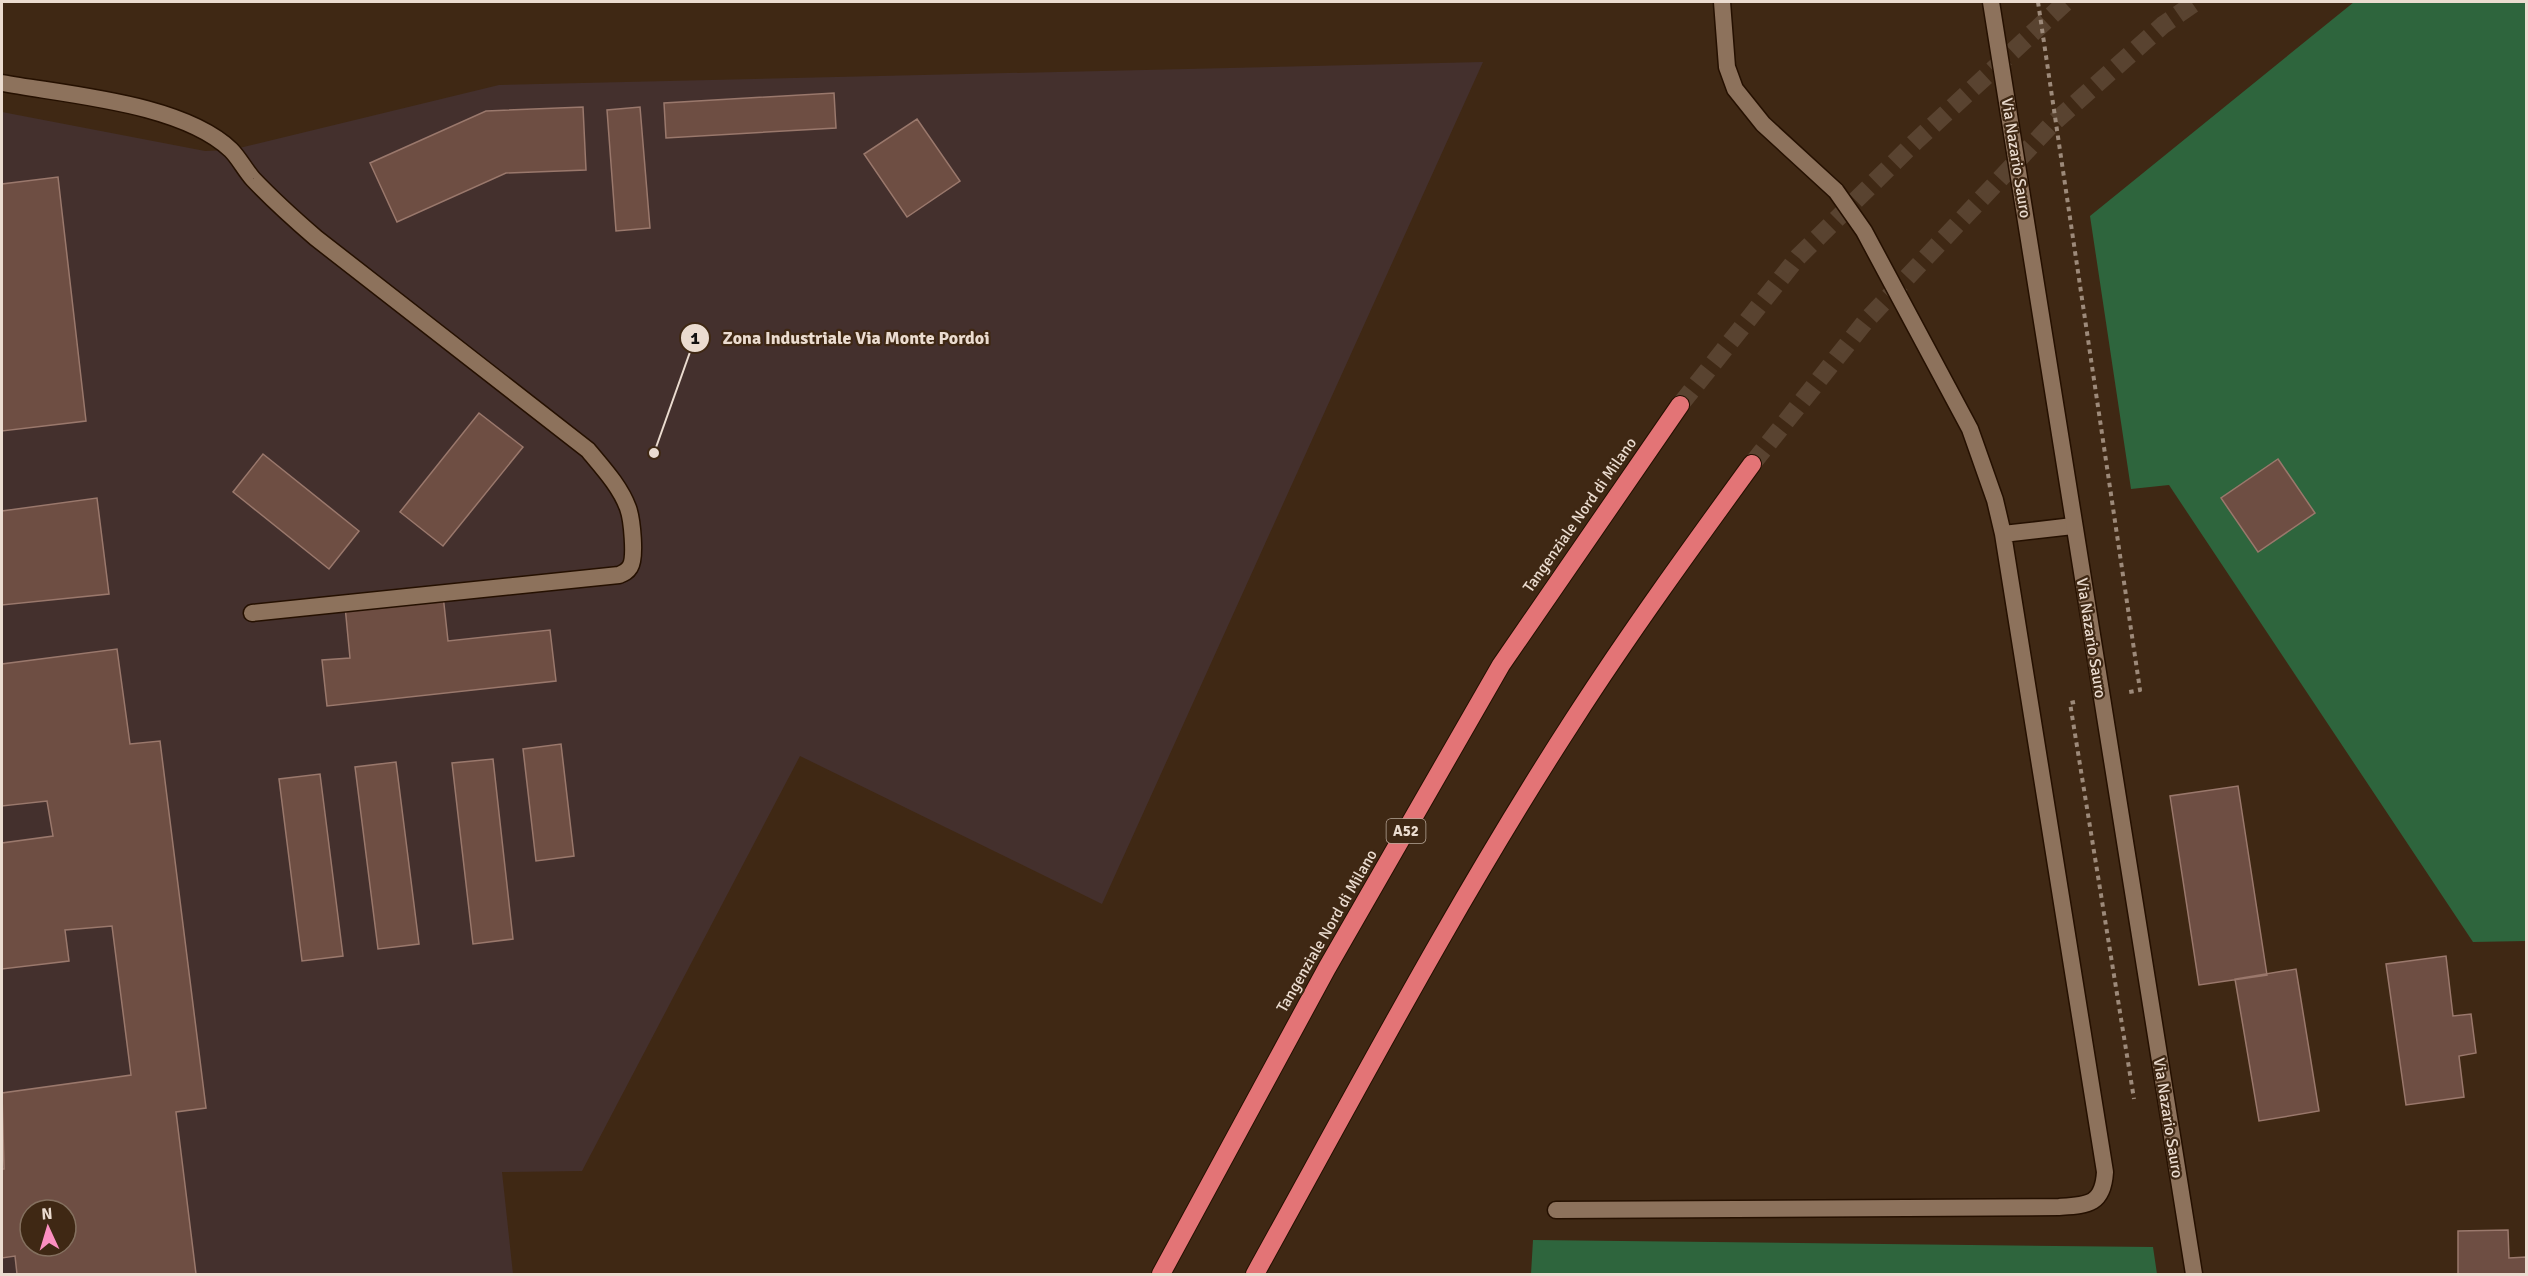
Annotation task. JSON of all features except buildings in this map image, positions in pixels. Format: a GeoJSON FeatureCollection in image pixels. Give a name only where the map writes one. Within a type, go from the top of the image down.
{"type":"FeatureCollection","features":[{"type":"Feature","properties":{"kind":"highway","name":"Tangenziale Nord di Milano"},"geometry":{"type":"LineString","coordinates":[[1161,1275],[1327,968],[1501,665],[1680,405]]}},
{"type":"Feature","properties":{"kind":"highway"},"geometry":{"type":"LineString","coordinates":[[1255,1275],[1489,856],[1580,709],[1666,583],[1752,464]]}},
{"type":"Feature","properties":{"kind":"street"},"geometry":{"type":"LineString","coordinates":[[1556,1210],[2060,1207],[2084,1206],[2097,1198],[2104,1188],[2105,1172],[2003,534],[1995,500],[1970,429],[1864,231],[1836,192],[1763,124],[1735,89],[1727,66],[1722,2]]}},
{"type":"Feature","properties":{"kind":"street","name":"Via Nazario Sauro"},"geometry":{"type":"LineString","coordinates":[[1991,2],[2194,1275]]}},
{"type":"Feature","properties":{"kind":"street"},"geometry":{"type":"LineString","coordinates":[[2,82],[159,112],[188,123],[217,140],[231,150],[278,205],[316,238],[588,450],[608,474],[628,508],[632,536],[632,565],[628,571],[619,575],[252,613]]}},
{"type":"Feature","properties":{"kind":"street"},"geometry":{"type":"LineString","coordinates":[[2003,534],[2073,526]]}},
{"type":"Feature","properties":{"kind":"path"},"geometry":{"type":"LineString","coordinates":[[2038,2],[2140,690],[2131,692]]}},
{"type":"Feature","properties":{"kind":"path"},"geometry":{"type":"LineString","coordinates":[[2082,701],[2070,703],[2135,1105]]}},
{"type":"Feature","properties":{"kind":"shaded area"},"geometry":{"type":"Polygon","coordinates":[[[1483,62],[1102,904],[800,756],[582,1171],[502,1172],[513,1274],[2,1274],[2,112],[205,151],[231,150],[499,85],[1483,62]]]}},
{"type":"Feature","properties":{"kind":"green space"},"geometry":{"type":"Polygon","coordinates":[[[2354,2],[2526,2],[2526,941],[2473,942],[2169,485],[2131,489],[2090,216],[2354,2]]]}},
{"type":"Feature","properties":{"kind":"green space"},"geometry":{"type":"Polygon","coordinates":[[[1533,1240],[2153,1247],[2157,1274],[1531,1274],[1533,1240]]]}},
{"type":"Feature","properties":{"kind":"tunnel"},"geometry":{"type":"LineString","coordinates":[[1680,405],[1798,257],[1915,142],[2066,2]]}},
{"type":"Feature","properties":{"kind":"tunnel"},"geometry":{"type":"LineString","coordinates":[[1752,464],[1865,322],[2051,125],[2163,25],[2196,2]]}},
{"type":"Feature","properties":{"kind":"place","name":"Zona Industriale Via Monte Pordoi"},"geometry":{"type":"Point","coordinates":[654,453]}}]}
